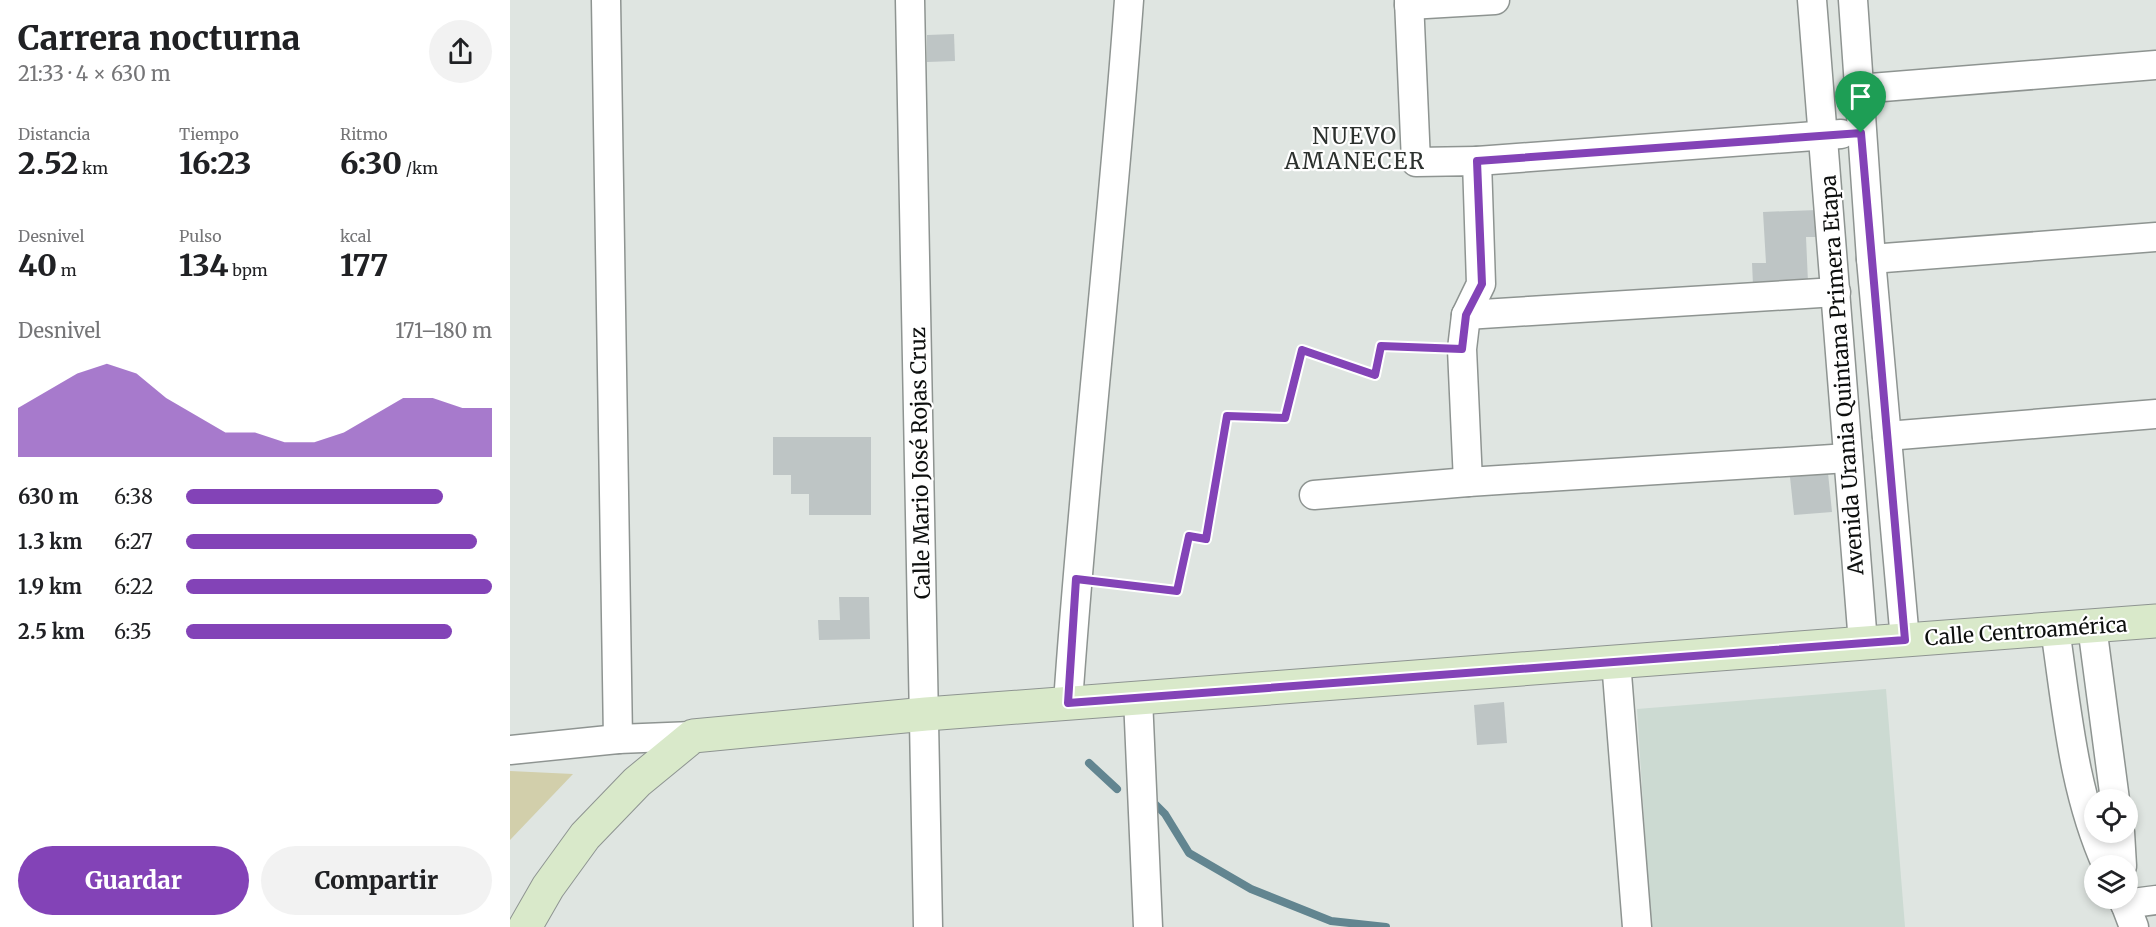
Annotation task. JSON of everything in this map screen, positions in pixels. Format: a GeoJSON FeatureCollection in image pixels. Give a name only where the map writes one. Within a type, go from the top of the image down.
{"type":"FeatureCollection","features":[{"type":"Feature","properties":{"kind":"main road","name":"Calle Centroamérica"},"geometry":{"type":"LineString","coordinates":[[693,736],[926,714],[2156,621]]}},
{"type":"Feature","properties":{"kind":"main road"},"geometry":{"type":"LineString","coordinates":[[525,927],[548,886],[585,836],[637,782],[693,736]]}},
{"type":"Feature","properties":{"kind":"street"},"geometry":{"type":"LineString","coordinates":[[606,0],[618,739]]}},
{"type":"Feature","properties":{"kind":"street","name":"Calle Mario José Rojas Cruz"},"geometry":{"type":"LineString","coordinates":[[910,0],[926,714],[928,927]]}},
{"type":"Feature","properties":{"kind":"street"},"geometry":{"type":"LineString","coordinates":[[1068,703],[1076,579],[1119,142],[1129,0]]}},
{"type":"Feature","properties":{"kind":"street"},"geometry":{"type":"LineString","coordinates":[[1495,0],[1409,3],[1416,162],[1477,161],[1861,133]]}},
{"type":"Feature","properties":{"kind":"street","name":"Avenida Urania Quintana Primera Etapa"},"geometry":{"type":"LineString","coordinates":[[1812,0],[1863,643]]}},
{"type":"Feature","properties":{"kind":"street","name":"Avenida Urania Quintana Primera Etapa"},"geometry":{"type":"LineString","coordinates":[[1853,0],[1871,259],[1905,640]]}},
{"type":"Feature","properties":{"kind":"street"},"geometry":{"type":"LineString","coordinates":[[1858,89],[2156,65]]}},
{"type":"Feature","properties":{"kind":"street"},"geometry":{"type":"LineString","coordinates":[[1468,482],[1462,349],[1466,315],[1482,284],[1477,161]]}},
{"type":"Feature","properties":{"kind":"street"},"geometry":{"type":"LineString","coordinates":[[1871,259],[2156,237]]}},
{"type":"Feature","properties":{"kind":"street"},"geometry":{"type":"LineString","coordinates":[[1466,315],[1836,292]]}},
{"type":"Feature","properties":{"kind":"street"},"geometry":{"type":"LineString","coordinates":[[1887,435],[2156,414]]}},
{"type":"Feature","properties":{"kind":"street"},"geometry":{"type":"LineString","coordinates":[[1314,495],[1468,482],[1848,458]]}},
{"type":"Feature","properties":{"kind":"street"},"geometry":{"type":"LineString","coordinates":[[2092,626],[2113,789]]}},
{"type":"Feature","properties":{"kind":"street"},"geometry":{"type":"LineString","coordinates":[[2055,629],[2075,764],[2091,830],[2102,855]]}},
{"type":"Feature","properties":{"kind":"street"},"geometry":{"type":"LineString","coordinates":[[1616,662],[1637,927]]}},
{"type":"Feature","properties":{"kind":"street"},"geometry":{"type":"LineString","coordinates":[[1138,698],[1148,927]]}},
{"type":"Feature","properties":{"kind":"street"},"geometry":{"type":"LineString","coordinates":[[510,750],[618,739],[693,736]]}},
{"type":"Feature","properties":{"kind":"street"},"geometry":{"type":"LineString","coordinates":[[2075,764],[2108,756]]}},
{"type":"Feature","properties":{"kind":"street"},"geometry":{"type":"LineString","coordinates":[[2138,904],[2156,900]]}},
{"type":"Feature","properties":{"kind":"path"},"geometry":{"type":"LineString","coordinates":[[1076,579],[1177,591],[1189,536],[1206,539],[1227,416],[1285,418],[1302,350],[1375,375],[1381,346],[1462,349]]}},
{"type":"Feature","properties":{"kind":"shaded area"},"geometry":{"type":"Polygon","coordinates":[[[1886,689],[1905,927],[1651,927],[1637,709],[1886,689]]]}},
{"type":"Feature","properties":{"kind":"shaded area"},"geometry":{"type":"Polygon","coordinates":[[[510,771],[573,774],[510,840],[510,771]]]}},
{"type":"Feature","properties":{"kind":"building"},"geometry":{"type":"Polygon","coordinates":[[[954,34],[955,61],[927,62],[927,35],[954,34]]]}},
{"type":"Feature","properties":{"kind":"building"},"geometry":{"type":"Polygon","coordinates":[[[1817,210],[1819,237],[1806,237],[1808,282],[1753,285],[1752,263],[1766,263],[1763,212],[1817,210]]]}},
{"type":"Feature","properties":{"kind":"building"},"geometry":{"type":"Polygon","coordinates":[[[773,437],[871,437],[871,515],[809,515],[809,494],[791,494],[791,475],[773,475],[773,437]]]}},
{"type":"Feature","properties":{"kind":"building"},"geometry":{"type":"Polygon","coordinates":[[[1828,473],[1832,512],[1794,515],[1790,477],[1828,473]]]}},
{"type":"Feature","properties":{"kind":"building"},"geometry":{"type":"Polygon","coordinates":[[[839,597],[869,597],[870,639],[819,640],[818,620],[840,620],[839,597]]]}},
{"type":"Feature","properties":{"kind":"building"},"geometry":{"type":"Polygon","coordinates":[[[1504,702],[1507,743],[1477,745],[1474,705],[1504,702]]]}},
{"type":"Feature","properties":{"kind":"waterway"},"geometry":{"type":"LineString","coordinates":[[1089,763],[1117,789]]}},
{"type":"Feature","properties":{"kind":"waterway"},"geometry":{"type":"LineString","coordinates":[[1149,798],[1165,814],[1189,853],[1251,889],[1331,921],[1386,927]]}},
{"type":"Feature","properties":{"kind":"district","name":"NUEVO AMANECER"},"geometry":{"type":"Point","coordinates":[1355,148]}},
{"type":"Feature","properties":{"kind":"route"},"geometry":{"type":"LineString","coordinates":[[1861,133],[1905,640],[1068,703],[1076,579],[1177,591],[1189,536],[1206,539],[1227,416],[1285,418],[1302,350],[1375,375],[1381,346],[1462,349],[1466,315],[1482,284],[1477,161],[1861,133]]}}]}
